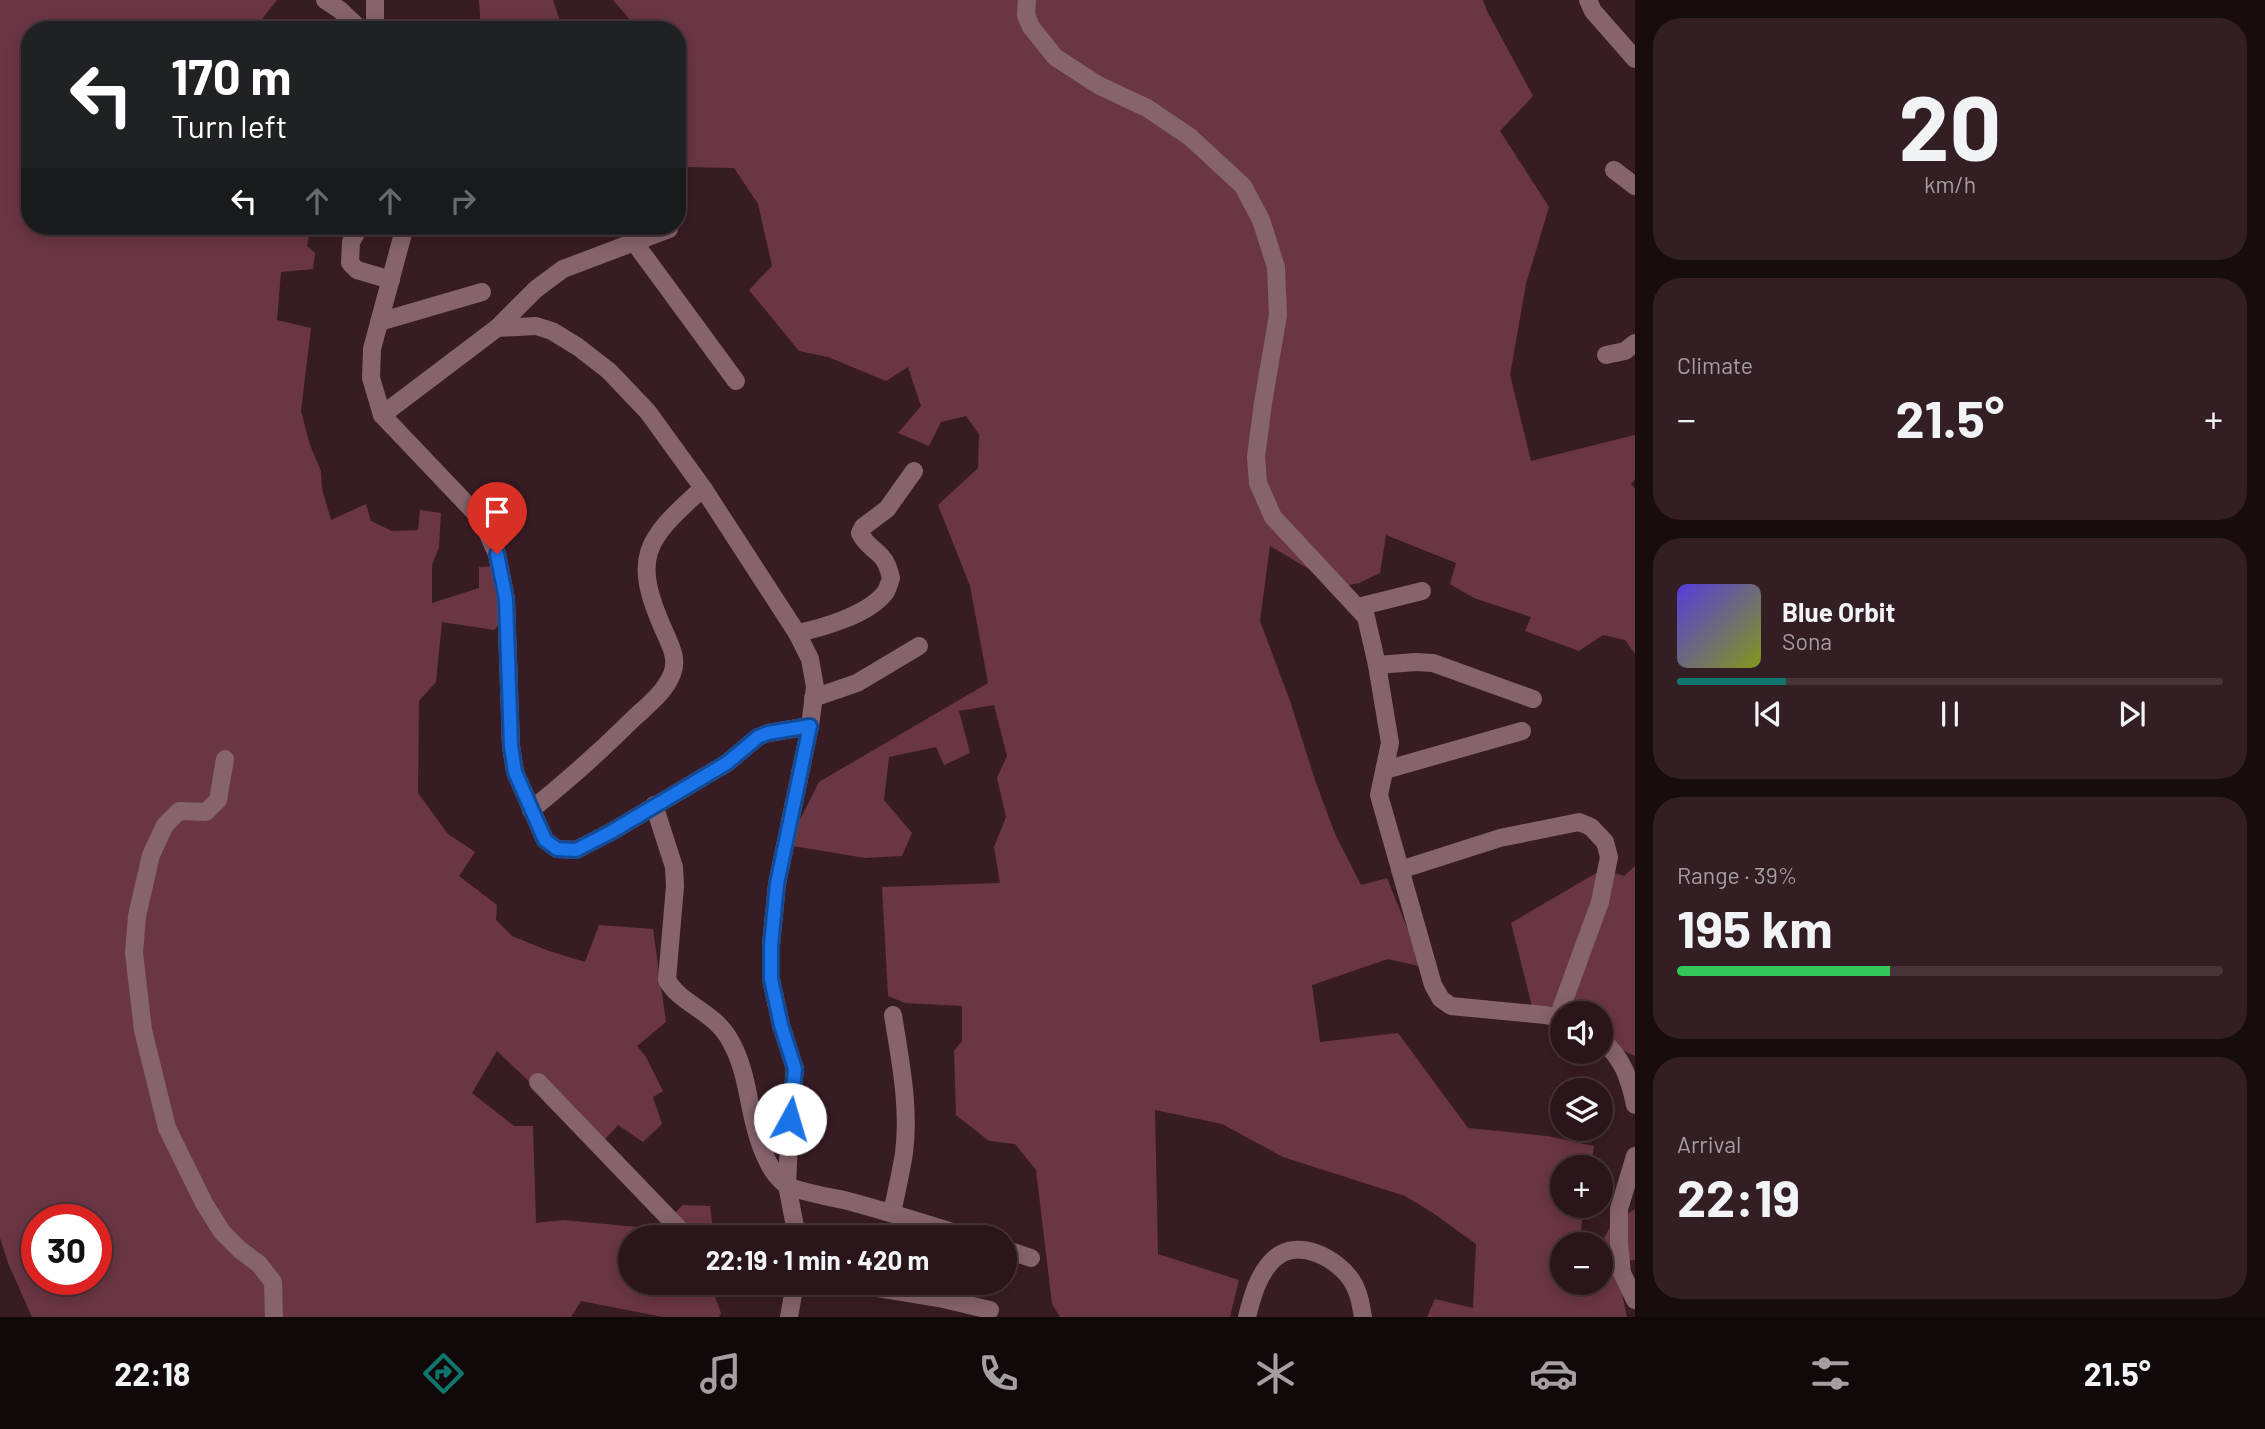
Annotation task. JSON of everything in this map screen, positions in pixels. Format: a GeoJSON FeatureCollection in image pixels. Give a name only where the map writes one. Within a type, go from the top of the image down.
{"type":"FeatureCollection","features":[{"type":"Feature","properties":{"kind":"street"},"geometry":{"type":"LineString","coordinates":[[325,0],[352,21]]}},
{"type":"Feature","properties":{"kind":"street"},"geometry":{"type":"LineString","coordinates":[[374,0],[375,21]]}},
{"type":"Feature","properties":{"kind":"street"},"geometry":{"type":"LineString","coordinates":[[1027,0],[1026,15],[1031,27],[1055,57],[1098,85],[1147,108],[1190,136],[1243,186],[1261,220],[1276,267],[1278,315],[1258,443],[1258,483],[1273,517],[1366,617],[1390,743],[1379,795],[1433,985],[1441,999],[1451,1006],[1550,1017]]}},
{"type":"Feature","properties":{"kind":"street"},"geometry":{"type":"LineString","coordinates":[[1588,0],[1593,11],[1635,59]]}},
{"type":"Feature","properties":{"kind":"street"},"geometry":{"type":"LineString","coordinates":[[1614,170],[1635,186]]}},
{"type":"Feature","properties":{"kind":"street"},"geometry":{"type":"LineString","coordinates":[[355,235],[351,242],[350,263],[357,270],[391,280]]}},
{"type":"Feature","properties":{"kind":"street"},"geometry":{"type":"LineString","coordinates":[[403,235],[372,349],[371,378],[382,415],[481,519],[497,554],[506,599],[511,746],[515,772],[545,840],[557,849],[576,850],[727,763],[758,737],[810,726]]}},
{"type":"Feature","properties":{"kind":"street"},"geometry":{"type":"LineString","coordinates":[[382,415],[497,328],[536,289],[563,269],[652,235]]}},
{"type":"Feature","properties":{"kind":"street"},"geometry":{"type":"LineString","coordinates":[[634,242],[736,381]]}},
{"type":"Feature","properties":{"kind":"street"},"geometry":{"type":"LineString","coordinates":[[379,322],[482,292]]}},
{"type":"Feature","properties":{"kind":"street"},"geometry":{"type":"LineString","coordinates":[[497,328],[536,326],[552,331],[579,346],[609,371],[648,412],[703,488],[797,633],[814,672],[810,726],[777,884],[771,945],[771,979],[781,1025],[795,1069],[787,1185],[795,1225]]}},
{"type":"Feature","properties":{"kind":"street"},"geometry":{"type":"LineString","coordinates":[[1606,355],[1625,351],[1635,343]]}},
{"type":"Feature","properties":{"kind":"street"},"geometry":{"type":"LineString","coordinates":[[797,633],[815,630],[863,611],[884,594],[891,578],[887,564],[863,541],[860,533],[863,527],[887,509],[914,471]]}},
{"type":"Feature","properties":{"kind":"street"},"geometry":{"type":"LineString","coordinates":[[531,810],[584,767],[663,690],[673,672],[674,652],[655,610],[645,560],[651,543],[675,513],[703,488]]}},
{"type":"Feature","properties":{"kind":"street"},"geometry":{"type":"LineString","coordinates":[[1358,607],[1422,591]]}},
{"type":"Feature","properties":{"kind":"street"},"geometry":{"type":"LineString","coordinates":[[813,698],[857,683],[919,646]]}},
{"type":"Feature","properties":{"kind":"street"},"geometry":{"type":"LineString","coordinates":[[1377,665],[1433,663],[1533,699]]}},
{"type":"Feature","properties":{"kind":"street"},"geometry":{"type":"LineString","coordinates":[[1385,770],[1522,731]]}},
{"type":"Feature","properties":{"kind":"street"},"geometry":{"type":"LineString","coordinates":[[225,759],[218,800],[206,812],[179,811],[165,825],[151,855],[137,916],[134,953],[144,1030],[167,1128],[204,1203],[222,1232],[259,1264],[273,1282],[274,1317]]}},
{"type":"Feature","properties":{"kind":"street"},"geometry":{"type":"LineString","coordinates":[[654,805],[674,867],[675,886],[667,980],[674,992],[721,1026],[732,1044],[743,1072],[761,1147],[771,1169],[787,1185],[930,1225]]}},
{"type":"Feature","properties":{"kind":"street"},"geometry":{"type":"LineString","coordinates":[[1400,870],[1500,838],[1579,822],[1591,827],[1605,842],[1609,857],[1600,902],[1566,1001]]}},
{"type":"Feature","properties":{"kind":"street"},"geometry":{"type":"LineString","coordinates":[[892,1015],[903,1081],[905,1131],[904,1151],[892,1213]]}},
{"type":"Feature","properties":{"kind":"street"},"geometry":{"type":"LineString","coordinates":[[1613,1050],[1630,1081],[1635,1105]]}},
{"type":"Feature","properties":{"kind":"street"},"geometry":{"type":"LineString","coordinates":[[538,1082],[675,1225]]}},
{"type":"Feature","properties":{"kind":"street"},"geometry":{"type":"LineString","coordinates":[[1635,1156],[1619,1209],[1619,1243],[1622,1273],[1635,1300]]}},
{"type":"Feature","properties":{"kind":"street"},"geometry":{"type":"LineString","coordinates":[[1247,1317],[1252,1296],[1265,1269],[1276,1256],[1297,1249],[1319,1254],[1338,1264],[1353,1282],[1363,1317]]}},
{"type":"Feature","properties":{"kind":"street"},"geometry":{"type":"LineString","coordinates":[[1017,1253],[1031,1258]]}},
{"type":"Feature","properties":{"kind":"street"},"geometry":{"type":"LineString","coordinates":[[789,1317],[793,1295]]}},
{"type":"Feature","properties":{"kind":"street"},"geometry":{"type":"LineString","coordinates":[[921,1295],[990,1310]]}},
{"type":"Feature","properties":{"kind":"shaded area"},"geometry":{"type":"Polygon","coordinates":[[[0,0],[277,0],[263,21],[21,21],[21,235],[309,235],[307,246],[315,253],[313,269],[281,272],[277,320],[311,328],[301,411],[310,445],[321,471],[322,489],[331,520],[366,504],[371,521],[392,531],[418,530],[420,510],[441,513],[439,547],[432,565],[432,603],[479,588],[479,567],[499,566],[504,620],[494,630],[442,622],[436,682],[419,701],[418,793],[448,834],[475,852],[459,876],[497,905],[496,920],[512,936],[585,962],[599,925],[653,929],[666,1022],[637,1046],[646,1057],[663,1091],[653,1097],[662,1124],[643,1142],[618,1125],[601,1144],[556,1107],[497,1051],[472,1093],[514,1126],[533,1126],[536,1223],[563,1220],[618,1225],[618,1295],[714,1295],[721,1313],[719,1317],[663,1317],[581,1301],[571,1317],[32,1317],[22,1295],[112,1295],[112,1204],[21,1204],[21,1292],[0,1238],[0,0]]]}},
{"type":"Feature","properties":{"kind":"shaded area"},"geometry":{"type":"Polygon","coordinates":[[[479,0],[553,0],[560,21],[480,21],[479,0]]]}},
{"type":"Feature","properties":{"kind":"shaded area"},"geometry":{"type":"Polygon","coordinates":[[[613,0],[1483,0],[1533,96],[1500,131],[1549,207],[1526,284],[1510,375],[1531,461],[1635,435],[1635,479],[1631,484],[1635,489],[1635,654],[1625,640],[1603,635],[1579,651],[1525,631],[1531,617],[1474,598],[1450,584],[1456,563],[1386,535],[1380,573],[1359,583],[1339,587],[1270,546],[1260,621],[1335,834],[1361,885],[1387,878],[1423,967],[1388,959],[1312,985],[1320,1042],[1398,1033],[1468,1128],[1547,1136],[1550,1137],[1550,1141],[1570,1141],[1594,1146],[1593,1155],[1550,1155],[1550,1218],[1582,1218],[1583,1232],[1550,1232],[1550,1295],[1613,1295],[1613,1232],[1607,1232],[1611,1225],[1635,1209],[1635,1260],[1615,1262],[1627,1317],[1427,1317],[1435,1299],[1473,1308],[1476,1244],[1405,1196],[1283,1157],[1222,1124],[1155,1110],[1158,1254],[1239,1280],[1230,1317],[1060,1317],[1052,1304],[1036,1170],[1015,1144],[989,1141],[956,1115],[954,1051],[962,1041],[962,1006],[905,1003],[888,996],[882,887],[1000,883],[994,847],[1006,817],[997,778],[1007,756],[994,705],[959,711],[970,753],[944,765],[936,747],[889,757],[884,800],[912,833],[902,856],[865,858],[787,845],[819,782],[988,683],[970,586],[938,505],[978,468],[979,434],[966,416],[941,422],[929,446],[898,433],[921,406],[908,367],[886,381],[828,357],[799,351],[749,290],[772,266],[758,204],[734,168],[686,167],[686,21],[631,21],[613,0]]]}},
{"type":"Feature","properties":{"kind":"shaded area"},"geometry":{"type":"Polygon","coordinates":[[[1635,866],[1635,1056],[1613,1046],[1613,1001],[1550,1001],[1550,1014],[1534,1014],[1511,923],[1603,869],[1624,876],[1635,866]]]}},
{"type":"Feature","properties":{"kind":"shaded area"},"geometry":{"type":"Polygon","coordinates":[[[683,1205],[710,1206],[712,1225],[662,1225],[683,1205]]]}},
{"type":"Feature","properties":{"kind":"route"},"geometry":{"type":"LineString","coordinates":[[497,554],[506,599],[511,746],[515,772],[545,840],[557,849],[576,850],[611,832],[727,763],[758,737],[810,726],[777,884],[771,945],[771,979],[781,1025],[795,1069],[790,1119]]}}]}
